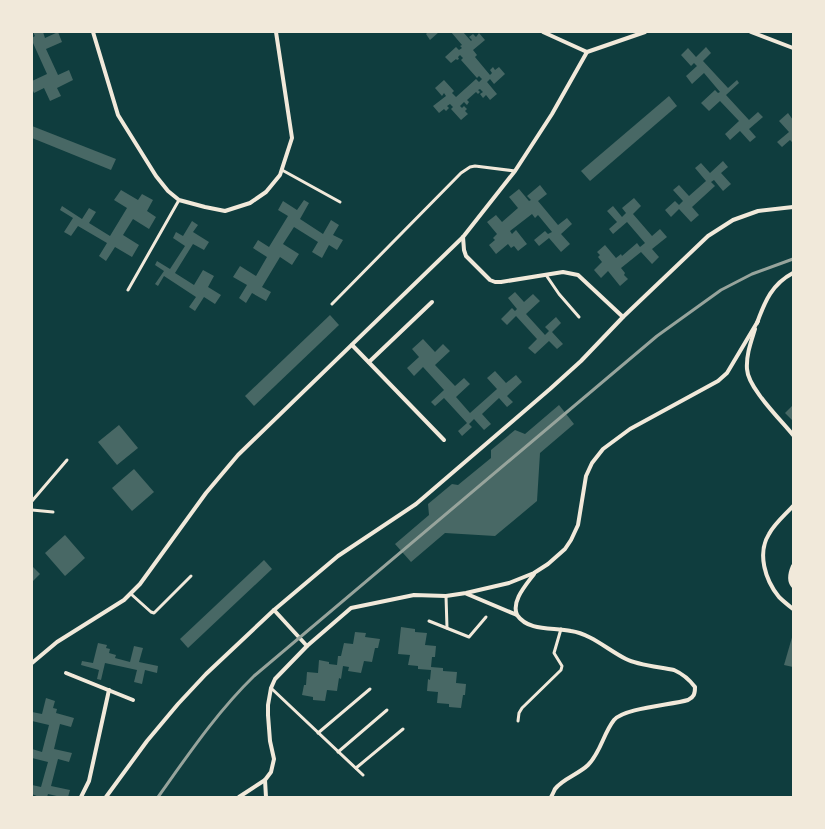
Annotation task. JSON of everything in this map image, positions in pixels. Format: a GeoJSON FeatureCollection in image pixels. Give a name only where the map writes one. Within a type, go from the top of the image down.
{"type":"FeatureCollection","features":[{"type":"Feature","properties":{"kind":"street"},"geometry":{"type":"LineString","coordinates":[[93,32],[118,115],[156,176],[168,191],[179,200],[205,207],[225,210],[250,202],[266,192],[280,175],[292,138],[276,32]]}},
{"type":"Feature","properties":{"kind":"street"},"geometry":{"type":"LineString","coordinates":[[543,32],[588,52]]}},
{"type":"Feature","properties":{"kind":"street"},"geometry":{"type":"LineString","coordinates":[[32,663],[57,642],[124,600],[131,594],[178,534],[206,493],[238,455],[464,237],[515,171],[552,114],[588,52],[645,32]]}},
{"type":"Feature","properties":{"kind":"street"},"geometry":{"type":"LineString","coordinates":[[751,32],[793,48]]}},
{"type":"Feature","properties":{"kind":"street"},"geometry":{"type":"LineString","coordinates":[[106,797],[147,741],[178,704],[216,665],[274,610],[338,556],[416,504],[550,389],[581,361],[623,317],[708,236],[733,220],[758,211],[793,207]]}},
{"type":"Feature","properties":{"kind":"street"},"geometry":{"type":"LineString","coordinates":[[464,237],[464,250],[466,256],[490,280],[495,282],[563,272],[578,275],[623,317]]}},
{"type":"Feature","properties":{"kind":"street"},"geometry":{"type":"LineString","coordinates":[[793,273],[784,278],[768,294],[747,357],[747,370],[752,383],[759,394],[793,435]]}},
{"type":"Feature","properties":{"kind":"street"},"geometry":{"type":"LineString","coordinates":[[369,362],[432,302]]}},
{"type":"Feature","properties":{"kind":"street"},"geometry":{"type":"LineString","coordinates":[[240,797],[265,780],[271,772],[274,759],[270,741],[268,705],[271,688],[275,679],[307,646],[351,608],[414,595],[446,596],[466,594],[509,583],[534,574],[548,564],[558,556],[571,540],[578,525],[586,476],[592,463],[603,449],[630,429],[718,381],[727,373],[758,321]]}},
{"type":"Feature","properties":{"kind":"street"},"geometry":{"type":"LineString","coordinates":[[352,345],[444,440]]}},
{"type":"Feature","properties":{"kind":"street"},"geometry":{"type":"LineString","coordinates":[[793,506],[768,534],[764,545],[763,560],[767,576],[775,590],[779,596],[793,608]]}},
{"type":"Feature","properties":{"kind":"street"},"geometry":{"type":"LineString","coordinates":[[793,566],[790,575],[791,585],[793,586]]}},
{"type":"Feature","properties":{"kind":"street"},"geometry":{"type":"LineString","coordinates":[[534,574],[516,602],[515,611],[522,622],[527,625],[541,628],[561,629],[582,634],[627,660],[681,673],[687,677],[695,687],[695,694],[688,700],[632,711],[618,716],[610,727],[602,746],[592,760],[582,770],[555,788],[551,797]]}},
{"type":"Feature","properties":{"kind":"street"},"geometry":{"type":"LineString","coordinates":[[466,594],[517,615]]}},
{"type":"Feature","properties":{"kind":"street"},"geometry":{"type":"LineString","coordinates":[[274,610],[307,646]]}},
{"type":"Feature","properties":{"kind":"street"},"geometry":{"type":"LineString","coordinates":[[66,673],[133,700]]}},
{"type":"Feature","properties":{"kind":"street"},"geometry":{"type":"LineString","coordinates":[[81,797],[89,781],[109,690]]}},
{"type":"Feature","properties":{"kind":"street"},"geometry":{"type":"LineString","coordinates":[[265,780],[266,797]]}},
{"type":"Feature","properties":{"kind":"lane"},"geometry":{"type":"LineString","coordinates":[[332,304],[460,174],[470,167],[475,166],[515,171]]}},
{"type":"Feature","properties":{"kind":"lane"},"geometry":{"type":"LineString","coordinates":[[282,170],[340,202]]}},
{"type":"Feature","properties":{"kind":"lane"},"geometry":{"type":"LineString","coordinates":[[128,290],[179,200]]}},
{"type":"Feature","properties":{"kind":"lane"},"geometry":{"type":"LineString","coordinates":[[546,275],[559,294],[579,317]]}},
{"type":"Feature","properties":{"kind":"lane"},"geometry":{"type":"LineString","coordinates":[[32,501],[67,460]]}},
{"type":"Feature","properties":{"kind":"lane"},"geometry":{"type":"LineString","coordinates":[[32,510],[53,512]]}},
{"type":"Feature","properties":{"kind":"lane"},"geometry":{"type":"LineString","coordinates":[[131,594],[154,613],[191,576]]}},
{"type":"Feature","properties":{"kind":"lane"},"geometry":{"type":"LineString","coordinates":[[446,596],[447,628]]}},
{"type":"Feature","properties":{"kind":"lane"},"geometry":{"type":"LineString","coordinates":[[429,620],[469,637],[486,617]]}},
{"type":"Feature","properties":{"kind":"lane"},"geometry":{"type":"LineString","coordinates":[[518,721],[519,713],[522,708],[561,670],[562,666],[554,653],[561,629]]}},
{"type":"Feature","properties":{"kind":"lane"},"geometry":{"type":"LineString","coordinates":[[271,688],[363,775]]}},
{"type":"Feature","properties":{"kind":"lane"},"geometry":{"type":"LineString","coordinates":[[318,733],[370,689]]}},
{"type":"Feature","properties":{"kind":"lane"},"geometry":{"type":"LineString","coordinates":[[338,752],[387,710]]}},
{"type":"Feature","properties":{"kind":"lane"},"geometry":{"type":"LineString","coordinates":[[356,768],[403,729]]}},
{"type":"Feature","properties":{"kind":"building"},"geometry":{"type":"Polygon","coordinates":[[[33,32],[43,32],[45,38],[58,32],[62,42],[46,49],[58,75],[69,70],[73,80],[57,88],[61,96],[50,101],[44,88],[34,93],[32,89],[32,81],[47,74],[33,43],[32,44],[32,38],[35,36],[33,32]]]}},
{"type":"Feature","properties":{"kind":"building"},"geometry":{"type":"Polygon","coordinates":[[[428,32],[439,32],[430,40],[426,34],[428,32]]]}},
{"type":"Feature","properties":{"kind":"building"},"geometry":{"type":"Polygon","coordinates":[[[451,32],[463,32],[471,41],[472,40],[469,37],[473,34],[476,37],[479,33],[485,40],[473,50],[477,55],[475,57],[490,75],[492,73],[490,70],[493,67],[495,70],[499,67],[505,74],[494,84],[490,79],[487,82],[497,94],[490,100],[486,95],[483,98],[480,94],[483,92],[480,89],[478,90],[480,92],[478,94],[476,92],[467,100],[469,102],[467,105],[464,102],[460,106],[462,108],[464,106],[467,109],[465,111],[468,114],[461,120],[451,109],[453,107],[450,104],[447,106],[449,108],[446,111],[444,109],[439,113],[433,106],[446,96],[444,93],[442,96],[435,88],[444,80],[454,91],[452,93],[456,97],[476,79],[479,82],[482,79],[479,76],[477,78],[461,60],[463,58],[460,55],[458,57],[459,59],[456,59],[451,63],[445,57],[456,47],[459,50],[462,48],[460,46],[462,45],[451,32]]]}},
{"type":"Feature","properties":{"kind":"building"},"geometry":{"type":"Polygon","coordinates":[[[706,47],[711,53],[703,61],[728,88],[737,80],[739,83],[726,95],[749,120],[758,112],[763,117],[749,129],[756,137],[750,142],[740,131],[730,140],[725,134],[739,121],[720,101],[709,111],[701,103],[715,90],[718,93],[720,92],[704,73],[692,84],[686,76],[697,66],[694,63],[691,66],[681,55],[688,48],[696,57],[706,47]]]}},
{"type":"Feature","properties":{"kind":"building"},"geometry":{"type":"Polygon","coordinates":[[[669,96],[677,106],[590,181],[581,171],[669,96]]]}},
{"type":"Feature","properties":{"kind":"building"},"geometry":{"type":"Polygon","coordinates":[[[788,113],[793,120],[793,143],[790,140],[782,147],[777,142],[789,132],[779,121],[788,113]]]}},
{"type":"Feature","properties":{"kind":"building"},"geometry":{"type":"Polygon","coordinates":[[[32,126],[116,159],[111,170],[32,138],[32,126]]]}},
{"type":"Feature","properties":{"kind":"building"},"geometry":{"type":"Polygon","coordinates":[[[723,161],[728,167],[721,173],[731,184],[723,191],[714,180],[711,182],[715,186],[692,207],[699,215],[691,222],[679,209],[671,217],[665,210],[675,201],[679,205],[683,201],[673,190],[679,185],[689,196],[706,181],[695,168],[701,163],[710,173],[723,161]]]}},
{"type":"Feature","properties":{"kind":"building"},"geometry":{"type":"Polygon","coordinates":[[[540,185],[547,194],[538,201],[558,225],[567,218],[572,224],[561,234],[570,244],[561,252],[549,238],[539,246],[534,240],[545,231],[548,234],[552,232],[538,215],[535,218],[532,214],[510,231],[512,234],[516,230],[527,244],[518,251],[514,246],[511,248],[508,244],[496,254],[489,245],[495,240],[493,238],[497,234],[487,222],[496,215],[502,222],[518,208],[509,197],[519,189],[529,201],[531,200],[527,196],[540,185]]]}},
{"type":"Feature","properties":{"kind":"building"},"geometry":{"type":"Polygon","coordinates":[[[121,190],[138,200],[142,194],[153,200],[147,211],[156,217],[149,229],[133,219],[123,235],[139,245],[132,257],[115,247],[106,261],[99,256],[107,243],[78,226],[71,236],[64,232],[73,218],[60,210],[62,206],[82,219],[89,208],[96,212],[89,223],[110,236],[127,208],[114,200],[121,190]]]}},
{"type":"Feature","properties":{"kind":"building"},"geometry":{"type":"Polygon","coordinates":[[[634,198],[641,206],[633,214],[652,236],[660,229],[667,237],[652,249],[659,257],[652,264],[641,252],[621,268],[625,273],[624,275],[628,279],[620,286],[608,271],[601,278],[594,270],[602,262],[598,257],[600,255],[597,252],[605,245],[616,258],[621,254],[622,256],[637,243],[640,247],[645,243],[627,222],[613,234],[609,229],[617,222],[607,211],[613,206],[622,217],[626,213],[622,208],[634,198]]]}},
{"type":"Feature","properties":{"kind":"building"},"geometry":{"type":"Polygon","coordinates":[[[304,200],[309,203],[300,219],[323,234],[331,220],[339,225],[333,235],[343,240],[337,250],[329,245],[322,258],[312,252],[318,242],[294,227],[283,244],[299,254],[292,265],[280,257],[262,287],[271,292],[266,301],[252,293],[246,303],[239,298],[247,285],[233,277],[240,266],[256,276],[267,257],[253,248],[258,240],[269,247],[288,216],[278,210],[283,201],[297,210],[304,200]]]}},
{"type":"Feature","properties":{"kind":"building"},"geometry":{"type":"Polygon","coordinates":[[[192,221],[198,225],[193,232],[209,242],[204,250],[193,244],[175,273],[194,285],[203,270],[214,276],[208,287],[221,295],[215,304],[204,297],[195,311],[189,307],[196,297],[164,276],[158,286],[155,284],[164,271],[155,265],[157,261],[170,269],[185,246],[173,238],[176,232],[183,236],[192,221]]]}},
{"type":"Feature","properties":{"kind":"building"},"geometry":{"type":"Polygon","coordinates":[[[515,292],[524,302],[533,294],[540,301],[526,314],[545,335],[549,331],[545,327],[556,317],[561,323],[552,332],[563,344],[557,349],[549,341],[535,354],[528,348],[537,339],[516,316],[507,325],[501,319],[512,308],[515,311],[517,309],[508,298],[515,292]]]}},
{"type":"Feature","properties":{"kind":"building"},"geometry":{"type":"Polygon","coordinates":[[[330,315],[339,325],[254,406],[245,396],[330,315]]]}},
{"type":"Feature","properties":{"kind":"building"},"geometry":{"type":"Polygon","coordinates":[[[423,339],[435,352],[443,344],[450,351],[435,365],[455,386],[464,378],[470,384],[456,397],[470,413],[497,389],[487,378],[495,371],[506,383],[516,375],[522,382],[507,396],[513,402],[507,407],[499,398],[482,414],[491,424],[484,430],[474,419],[469,424],[472,427],[462,436],[458,431],[467,423],[444,398],[435,406],[431,402],[444,390],[423,367],[414,376],[407,368],[419,357],[412,349],[423,339]]]}},
{"type":"Feature","properties":{"kind":"building"},"geometry":{"type":"Polygon","coordinates":[[[559,405],[574,424],[540,453],[537,501],[495,536],[445,533],[411,562],[395,544],[429,515],[428,504],[452,484],[458,485],[491,458],[491,450],[515,430],[525,434],[559,405]]]}},
{"type":"Feature","properties":{"kind":"building"},"geometry":{"type":"Polygon","coordinates":[[[793,405],[793,421],[785,413],[793,405]]]}},
{"type":"Feature","properties":{"kind":"building"},"geometry":{"type":"Polygon","coordinates":[[[119,425],[138,448],[117,465],[98,442],[119,425]]]}},
{"type":"Feature","properties":{"kind":"building"},"geometry":{"type":"Polygon","coordinates":[[[134,469],[154,492],[132,511],[112,488],[134,469]]]}},
{"type":"Feature","properties":{"kind":"building"},"geometry":{"type":"Polygon","coordinates":[[[65,535],[85,558],[65,576],[45,553],[65,535]]]}},
{"type":"Feature","properties":{"kind":"building"},"geometry":{"type":"Polygon","coordinates":[[[264,560],[272,569],[188,648],[180,639],[264,560]]]}},
{"type":"Feature","properties":{"kind":"building"},"geometry":{"type":"Polygon","coordinates":[[[32,566],[40,574],[32,582],[32,566]]]}},
{"type":"Feature","properties":{"kind":"building"},"geometry":{"type":"Polygon","coordinates":[[[401,627],[415,629],[415,632],[427,633],[425,645],[436,646],[435,657],[432,657],[431,667],[443,668],[443,671],[457,672],[456,683],[466,684],[465,695],[463,695],[461,708],[449,707],[449,704],[437,703],[438,692],[427,691],[428,679],[430,680],[431,670],[418,669],[418,666],[408,665],[410,655],[398,654],[401,627]]]}},
{"type":"Feature","properties":{"kind":"building"},"geometry":{"type":"Polygon","coordinates":[[[355,632],[366,633],[365,637],[380,639],[378,648],[375,648],[372,662],[364,661],[361,673],[348,671],[349,667],[343,666],[337,691],[327,690],[325,701],[313,700],[313,697],[302,695],[304,685],[306,685],[307,672],[318,673],[319,660],[337,665],[338,656],[341,656],[344,643],[353,644],[355,632]]]}},
{"type":"Feature","properties":{"kind":"building"},"geometry":{"type":"Polygon","coordinates":[[[793,634],[793,667],[784,665],[793,634]]]}},
{"type":"Feature","properties":{"kind":"building"},"geometry":{"type":"Polygon","coordinates":[[[98,643],[107,645],[106,648],[110,649],[109,653],[116,655],[115,658],[130,662],[134,646],[143,648],[139,662],[158,666],[157,673],[145,670],[142,684],[134,682],[137,670],[105,663],[101,680],[97,679],[99,670],[81,665],[82,661],[93,663],[98,643]]]}},
{"type":"Feature","properties":{"kind":"building"},"geometry":{"type":"Polygon","coordinates":[[[46,698],[55,701],[53,708],[57,709],[56,713],[74,718],[71,727],[60,724],[54,749],[72,753],[69,762],[58,759],[51,786],[70,790],[68,797],[48,794],[47,797],[39,797],[32,794],[32,785],[41,787],[48,762],[32,758],[32,749],[42,752],[49,725],[32,721],[32,712],[42,714],[46,698]]]}},
{"type":"Feature","properties":{"kind":"railway"},"geometry":{"type":"LineString","coordinates":[[158,797],[215,719],[254,676],[657,336],[721,290],[752,274],[793,259]]}}]}
